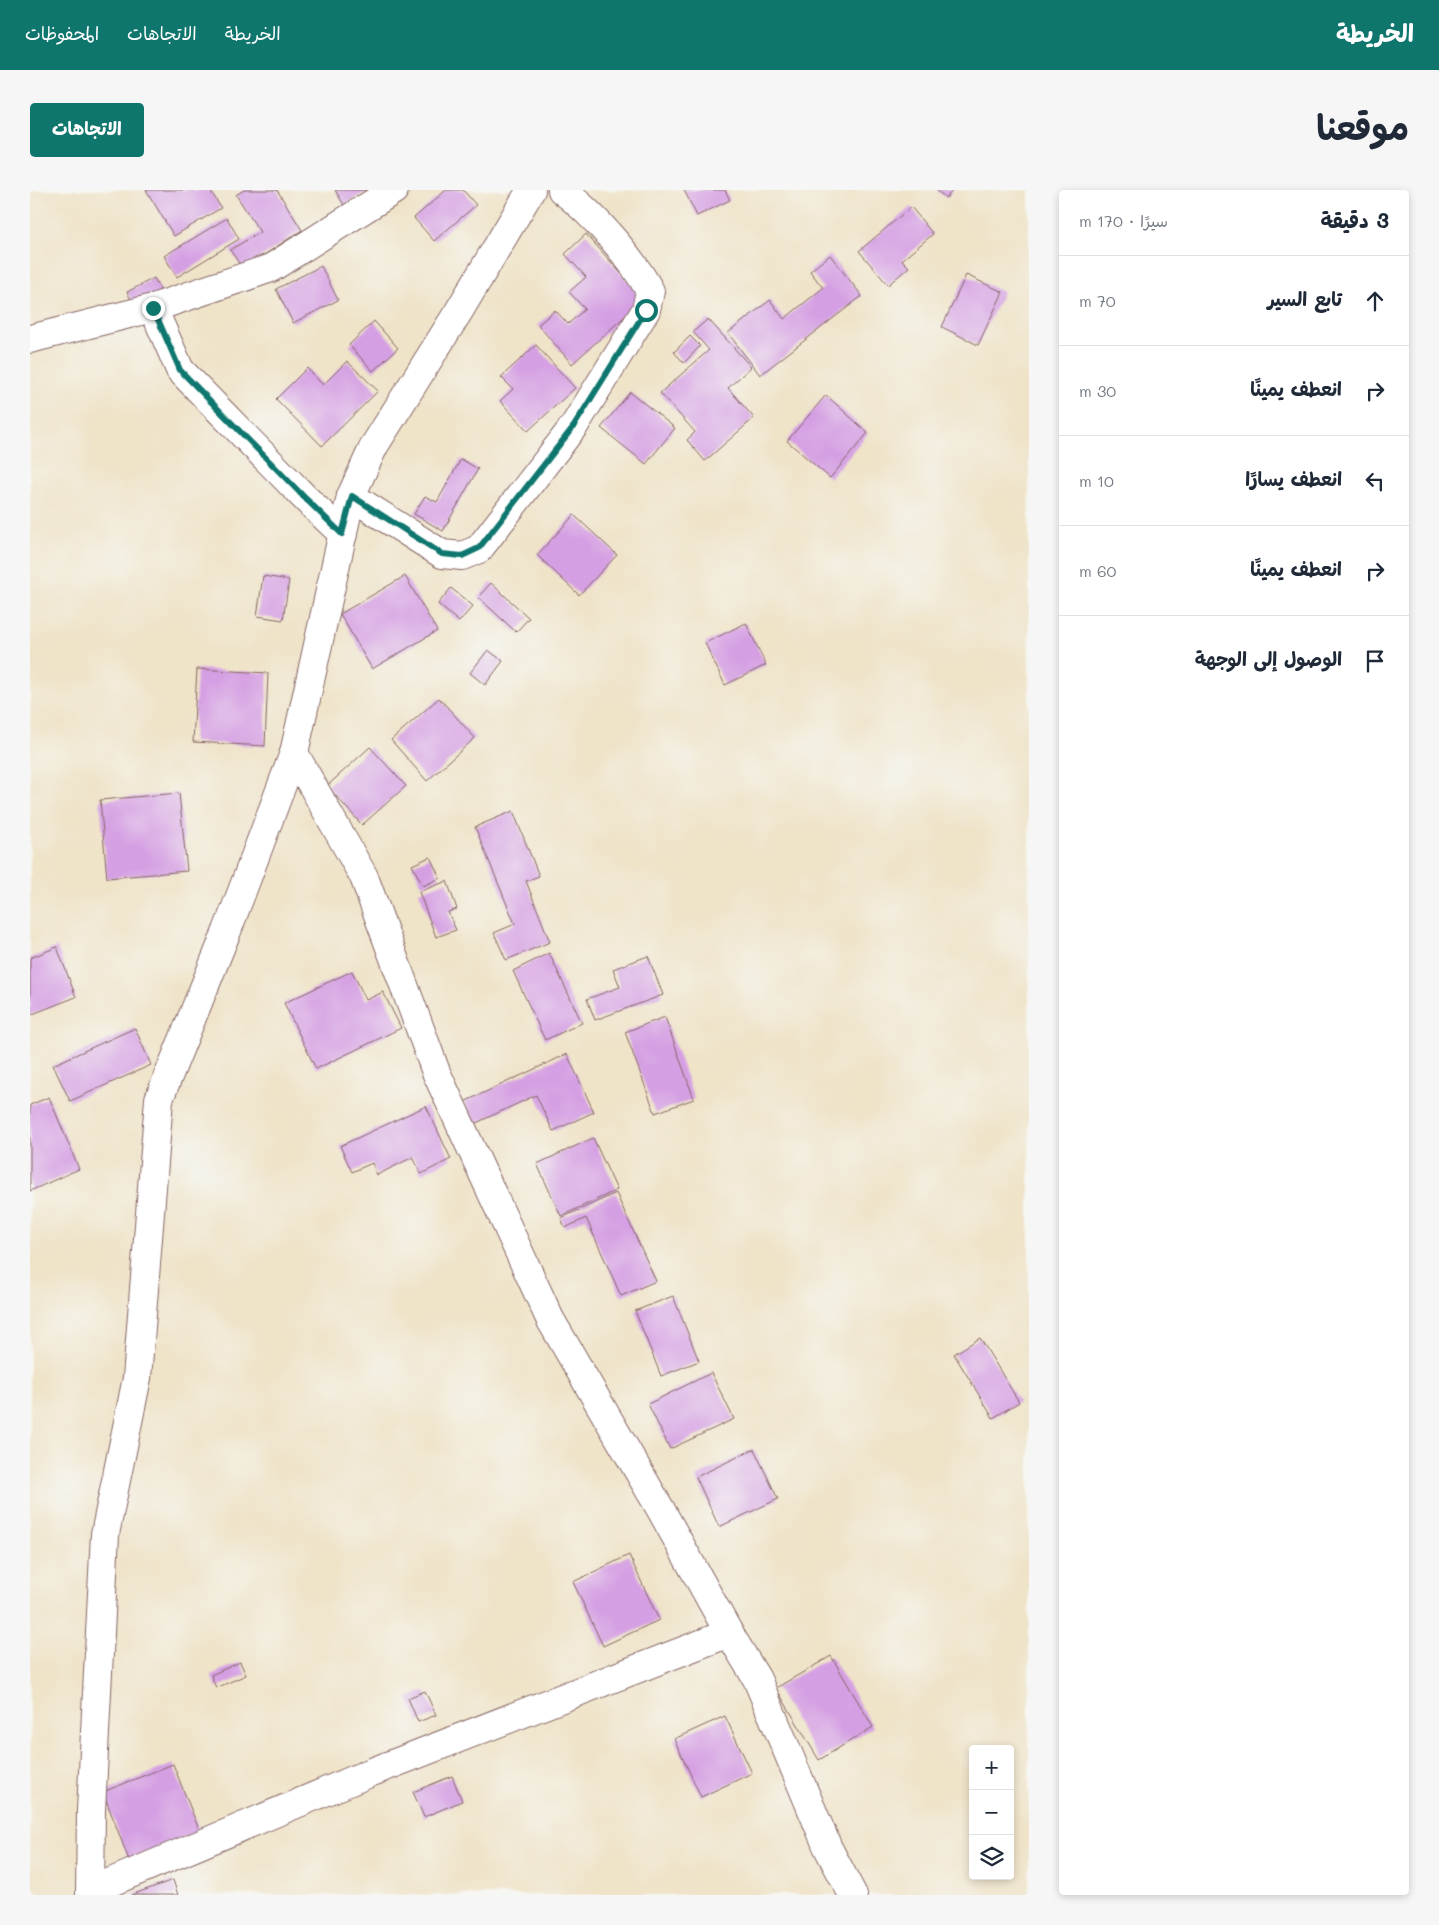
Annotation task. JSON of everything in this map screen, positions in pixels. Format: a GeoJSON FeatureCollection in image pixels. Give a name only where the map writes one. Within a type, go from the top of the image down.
{"type":"FeatureCollection","features":[{"type":"Feature","properties":{"kind":"street"},"geometry":{"type":"LineString","coordinates":[[30,339],[153,308],[271,268],[394,190]]}},
{"type":"Feature","properties":{"kind":"street"},"geometry":{"type":"LineString","coordinates":[[531,190],[459,311],[374,446],[352,496],[294,753],[227,931],[159,1099],[137,1378],[105,1534],[91,1812],[90,1893],[372,1772],[729,1633]]}},
{"type":"Feature","properties":{"kind":"street"},"geometry":{"type":"LineString","coordinates":[[352,496],[442,554],[462,556],[479,548],[574,426],[646,310],[650,291],[640,275],[585,208],[562,190]]}},
{"type":"Feature","properties":{"kind":"street"},"geometry":{"type":"LineString","coordinates":[[153,308],[180,370],[299,493],[342,534]]}},
{"type":"Feature","properties":{"kind":"street"},"geometry":{"type":"LineString","coordinates":[[294,753],[364,877],[436,1072],[550,1318],[757,1679],[828,1848],[853,1895]]}},
{"type":"Feature","properties":{"kind":"building"},"geometry":{"type":"Polygon","coordinates":[[[146,190],[210,190],[221,208],[174,236],[146,190]]]}},
{"type":"Feature","properties":{"kind":"building"},"geometry":{"type":"Polygon","coordinates":[[[244,190],[277,190],[302,230],[243,269],[230,250],[260,232],[236,195],[244,190]]]}},
{"type":"Feature","properties":{"kind":"building"},"geometry":{"type":"Polygon","coordinates":[[[335,190],[369,190],[344,205],[335,190]]]}},
{"type":"Feature","properties":{"kind":"building"},"geometry":{"type":"Polygon","coordinates":[[[446,190],[463,190],[476,205],[434,241],[414,218],[446,190]]]}},
{"type":"Feature","properties":{"kind":"building"},"geometry":{"type":"Polygon","coordinates":[[[684,190],[725,190],[730,200],[697,216],[684,190]]]}},
{"type":"Feature","properties":{"kind":"building"},"geometry":{"type":"Polygon","coordinates":[[[936,190],[953,190],[946,198],[936,190]]]}},
{"type":"Feature","properties":{"kind":"building"},"geometry":{"type":"Polygon","coordinates":[[[911,207],[933,234],[902,260],[909,267],[888,285],[859,251],[911,207]]]}},
{"type":"Feature","properties":{"kind":"building"},"geometry":{"type":"Polygon","coordinates":[[[227,218],[239,239],[177,277],[164,256],[227,218]]]}},
{"type":"Feature","properties":{"kind":"building"},"geometry":{"type":"Polygon","coordinates":[[[586,234],[644,299],[572,364],[538,325],[555,310],[568,324],[585,309],[569,292],[586,277],[565,254],[586,234]]]}},
{"type":"Feature","properties":{"kind":"building"},"geometry":{"type":"Polygon","coordinates":[[[830,255],[862,296],[760,375],[728,333],[770,300],[784,319],[823,288],[810,271],[830,255]]]}},
{"type":"Feature","properties":{"kind":"building"},"geometry":{"type":"Polygon","coordinates":[[[321,266],[338,300],[293,323],[276,289],[321,266]]]}},
{"type":"Feature","properties":{"kind":"building"},"geometry":{"type":"Polygon","coordinates":[[[966,275],[1003,292],[978,345],[942,327],[966,275]]]}},
{"type":"Feature","properties":{"kind":"building"},"geometry":{"type":"Polygon","coordinates":[[[154,278],[162,293],[135,307],[127,292],[154,278]]]}},
{"type":"Feature","properties":{"kind":"building"},"geometry":{"type":"Polygon","coordinates":[[[708,319],[751,367],[728,388],[754,418],[705,461],[687,440],[695,432],[660,393],[709,350],[693,332],[708,319]]]}},
{"type":"Feature","properties":{"kind":"building"},"geometry":{"type":"Polygon","coordinates":[[[374,321],[398,348],[373,371],[349,345],[374,321]]]}},
{"type":"Feature","properties":{"kind":"building"},"geometry":{"type":"Polygon","coordinates":[[[690,336],[700,346],[684,363],[674,352],[690,336]]]}},
{"type":"Feature","properties":{"kind":"building"},"geometry":{"type":"Polygon","coordinates":[[[536,345],[575,388],[528,431],[500,401],[513,389],[501,377],[536,345]]]}},
{"type":"Feature","properties":{"kind":"building"},"geometry":{"type":"Polygon","coordinates":[[[347,361],[378,391],[322,446],[276,399],[307,368],[323,385],[347,361]]]}},
{"type":"Feature","properties":{"kind":"building"},"geometry":{"type":"Polygon","coordinates":[[[630,392],[675,428],[646,464],[601,428],[630,392]]]}},
{"type":"Feature","properties":{"kind":"building"},"geometry":{"type":"Polygon","coordinates":[[[826,395],[868,433],[830,478],[787,441],[826,395]]]}},
{"type":"Feature","properties":{"kind":"building"},"geometry":{"type":"Polygon","coordinates":[[[461,459],[478,469],[443,531],[414,514],[425,496],[437,502],[461,459]]]}},
{"type":"Feature","properties":{"kind":"building"},"geometry":{"type":"Polygon","coordinates":[[[574,515],[617,555],[579,595],[537,555],[574,515]]]}},
{"type":"Feature","properties":{"kind":"building"},"geometry":{"type":"Polygon","coordinates":[[[263,576],[289,580],[283,620],[257,616],[263,576]]]}},
{"type":"Feature","properties":{"kind":"building"},"geometry":{"type":"Polygon","coordinates":[[[405,576],[437,631],[372,669],[340,614],[405,576]]]}},
{"type":"Feature","properties":{"kind":"building"},"geometry":{"type":"Polygon","coordinates":[[[491,583],[529,618],[516,632],[478,597],[491,583]]]}},
{"type":"Feature","properties":{"kind":"building"},"geometry":{"type":"Polygon","coordinates":[[[451,588],[473,606],[459,622],[438,604],[451,588]]]}},
{"type":"Feature","properties":{"kind":"building"},"geometry":{"type":"Polygon","coordinates":[[[746,623],[766,665],[725,685],[705,643],[746,623]]]}},
{"type":"Feature","properties":{"kind":"building"},"geometry":{"type":"Polygon","coordinates":[[[488,650],[503,661],[485,685],[470,673],[488,650]]]}},
{"type":"Feature","properties":{"kind":"building"},"geometry":{"type":"Polygon","coordinates":[[[197,669],[268,673],[265,746],[193,742],[197,669]]]}},
{"type":"Feature","properties":{"kind":"building"},"geometry":{"type":"Polygon","coordinates":[[[439,698],[475,738],[427,781],[391,740],[439,698]]]}},
{"type":"Feature","properties":{"kind":"building"},"geometry":{"type":"Polygon","coordinates":[[[370,747],[406,786],[362,825],[327,786],[370,747]]]}},
{"type":"Feature","properties":{"kind":"building"},"geometry":{"type":"Polygon","coordinates":[[[179,793],[187,871],[107,878],[100,800],[179,793]]]}},
{"type":"Feature","properties":{"kind":"building"},"geometry":{"type":"Polygon","coordinates":[[[513,811],[539,876],[526,881],[550,942],[506,960],[494,933],[515,924],[475,827],[513,811]]]}},
{"type":"Feature","properties":{"kind":"building"},"geometry":{"type":"Polygon","coordinates":[[[430,857],[440,878],[423,886],[412,865],[430,857]]]}},
{"type":"Feature","properties":{"kind":"building"},"geometry":{"type":"Polygon","coordinates":[[[447,881],[457,909],[448,912],[456,930],[436,937],[419,892],[447,881]]]}},
{"type":"Feature","properties":{"kind":"building"},"geometry":{"type":"Polygon","coordinates":[[[57,947],[76,997],[30,1015],[30,958],[57,947]]]}},
{"type":"Feature","properties":{"kind":"building"},"geometry":{"type":"Polygon","coordinates":[[[549,953],[582,1023],[545,1040],[513,971],[549,953]]]}},
{"type":"Feature","properties":{"kind":"building"},"geometry":{"type":"Polygon","coordinates":[[[648,956],[663,995],[595,1020],[587,999],[620,987],[613,969],[648,956]]]}},
{"type":"Feature","properties":{"kind":"building"},"geometry":{"type":"Polygon","coordinates":[[[352,971],[366,1000],[383,992],[401,1028],[316,1069],[284,1003],[352,971]]]}},
{"type":"Feature","properties":{"kind":"building"},"geometry":{"type":"Polygon","coordinates":[[[665,1017],[694,1099],[655,1113],[625,1032],[665,1017]]]}},
{"type":"Feature","properties":{"kind":"building"},"geometry":{"type":"Polygon","coordinates":[[[135,1028],[151,1065],[70,1101],[53,1065],[135,1028]]]}},
{"type":"Feature","properties":{"kind":"building"},"geometry":{"type":"Polygon","coordinates":[[[567,1054],[594,1112],[553,1131],[536,1095],[474,1124],[464,1102],[567,1054]]]}},
{"type":"Feature","properties":{"kind":"building"},"geometry":{"type":"Polygon","coordinates":[[[49,1097],[79,1169],[30,1191],[30,1105],[49,1097]]]}},
{"type":"Feature","properties":{"kind":"building"},"geometry":{"type":"Polygon","coordinates":[[[426,1106],[451,1159],[421,1174],[413,1157],[377,1175],[372,1163],[352,1172],[340,1146],[426,1106]]]}},
{"type":"Feature","properties":{"kind":"building"},"geometry":{"type":"Polygon","coordinates":[[[593,1138],[617,1190],[561,1216],[537,1164],[593,1138]]]}},
{"type":"Feature","properties":{"kind":"building"},"geometry":{"type":"Polygon","coordinates":[[[616,1193],[656,1281],[621,1296],[586,1218],[565,1228],[561,1218],[616,1193]]]}},
{"type":"Feature","properties":{"kind":"building"},"geometry":{"type":"Polygon","coordinates":[[[673,1296],[699,1361],[661,1376],[635,1311],[673,1296]]]}},
{"type":"Feature","properties":{"kind":"building"},"geometry":{"type":"Polygon","coordinates":[[[980,1338],[1019,1402],[993,1418],[954,1354],[980,1338]]]}},
{"type":"Feature","properties":{"kind":"building"},"geometry":{"type":"Polygon","coordinates":[[[711,1373],[734,1419],[670,1449],[648,1404],[711,1373]]]}},
{"type":"Feature","properties":{"kind":"building"},"geometry":{"type":"Polygon","coordinates":[[[754,1449],[778,1499],[719,1527],[696,1477],[754,1449]]]}},
{"type":"Feature","properties":{"kind":"building"},"geometry":{"type":"Polygon","coordinates":[[[629,1555],[659,1620],[603,1646],[573,1582],[629,1555]]]}},
{"type":"Feature","properties":{"kind":"building"},"geometry":{"type":"Polygon","coordinates":[[[831,1656],[873,1727],[819,1760],[776,1688],[831,1656]]]}},
{"type":"Feature","properties":{"kind":"building"},"geometry":{"type":"Polygon","coordinates":[[[240,1662],[246,1675],[216,1688],[211,1675],[240,1662]]]}},
{"type":"Feature","properties":{"kind":"building"},"geometry":{"type":"Polygon","coordinates":[[[425,1691],[436,1715],[418,1722],[408,1698],[425,1691]]]}},
{"type":"Feature","properties":{"kind":"building"},"geometry":{"type":"Polygon","coordinates":[[[725,1716],[752,1773],[701,1797],[674,1739],[725,1716]]]}},
{"type":"Feature","properties":{"kind":"building"},"geometry":{"type":"Polygon","coordinates":[[[173,1764],[200,1832],[129,1860],[103,1792],[173,1764]]]}},
{"type":"Feature","properties":{"kind":"building"},"geometry":{"type":"Polygon","coordinates":[[[452,1776],[462,1801],[424,1817],[413,1792],[452,1776]]]}},
{"type":"Feature","properties":{"kind":"building"},"geometry":{"type":"Polygon","coordinates":[[[173,1880],[178,1895],[131,1895],[173,1880]]]}},
{"type":"Feature","properties":{"kind":"route"},"geometry":{"type":"LineString","coordinates":[[153,308],[180,370],[342,534],[352,496],[442,554],[462,556],[479,548],[574,426],[646,310]]}}]}
